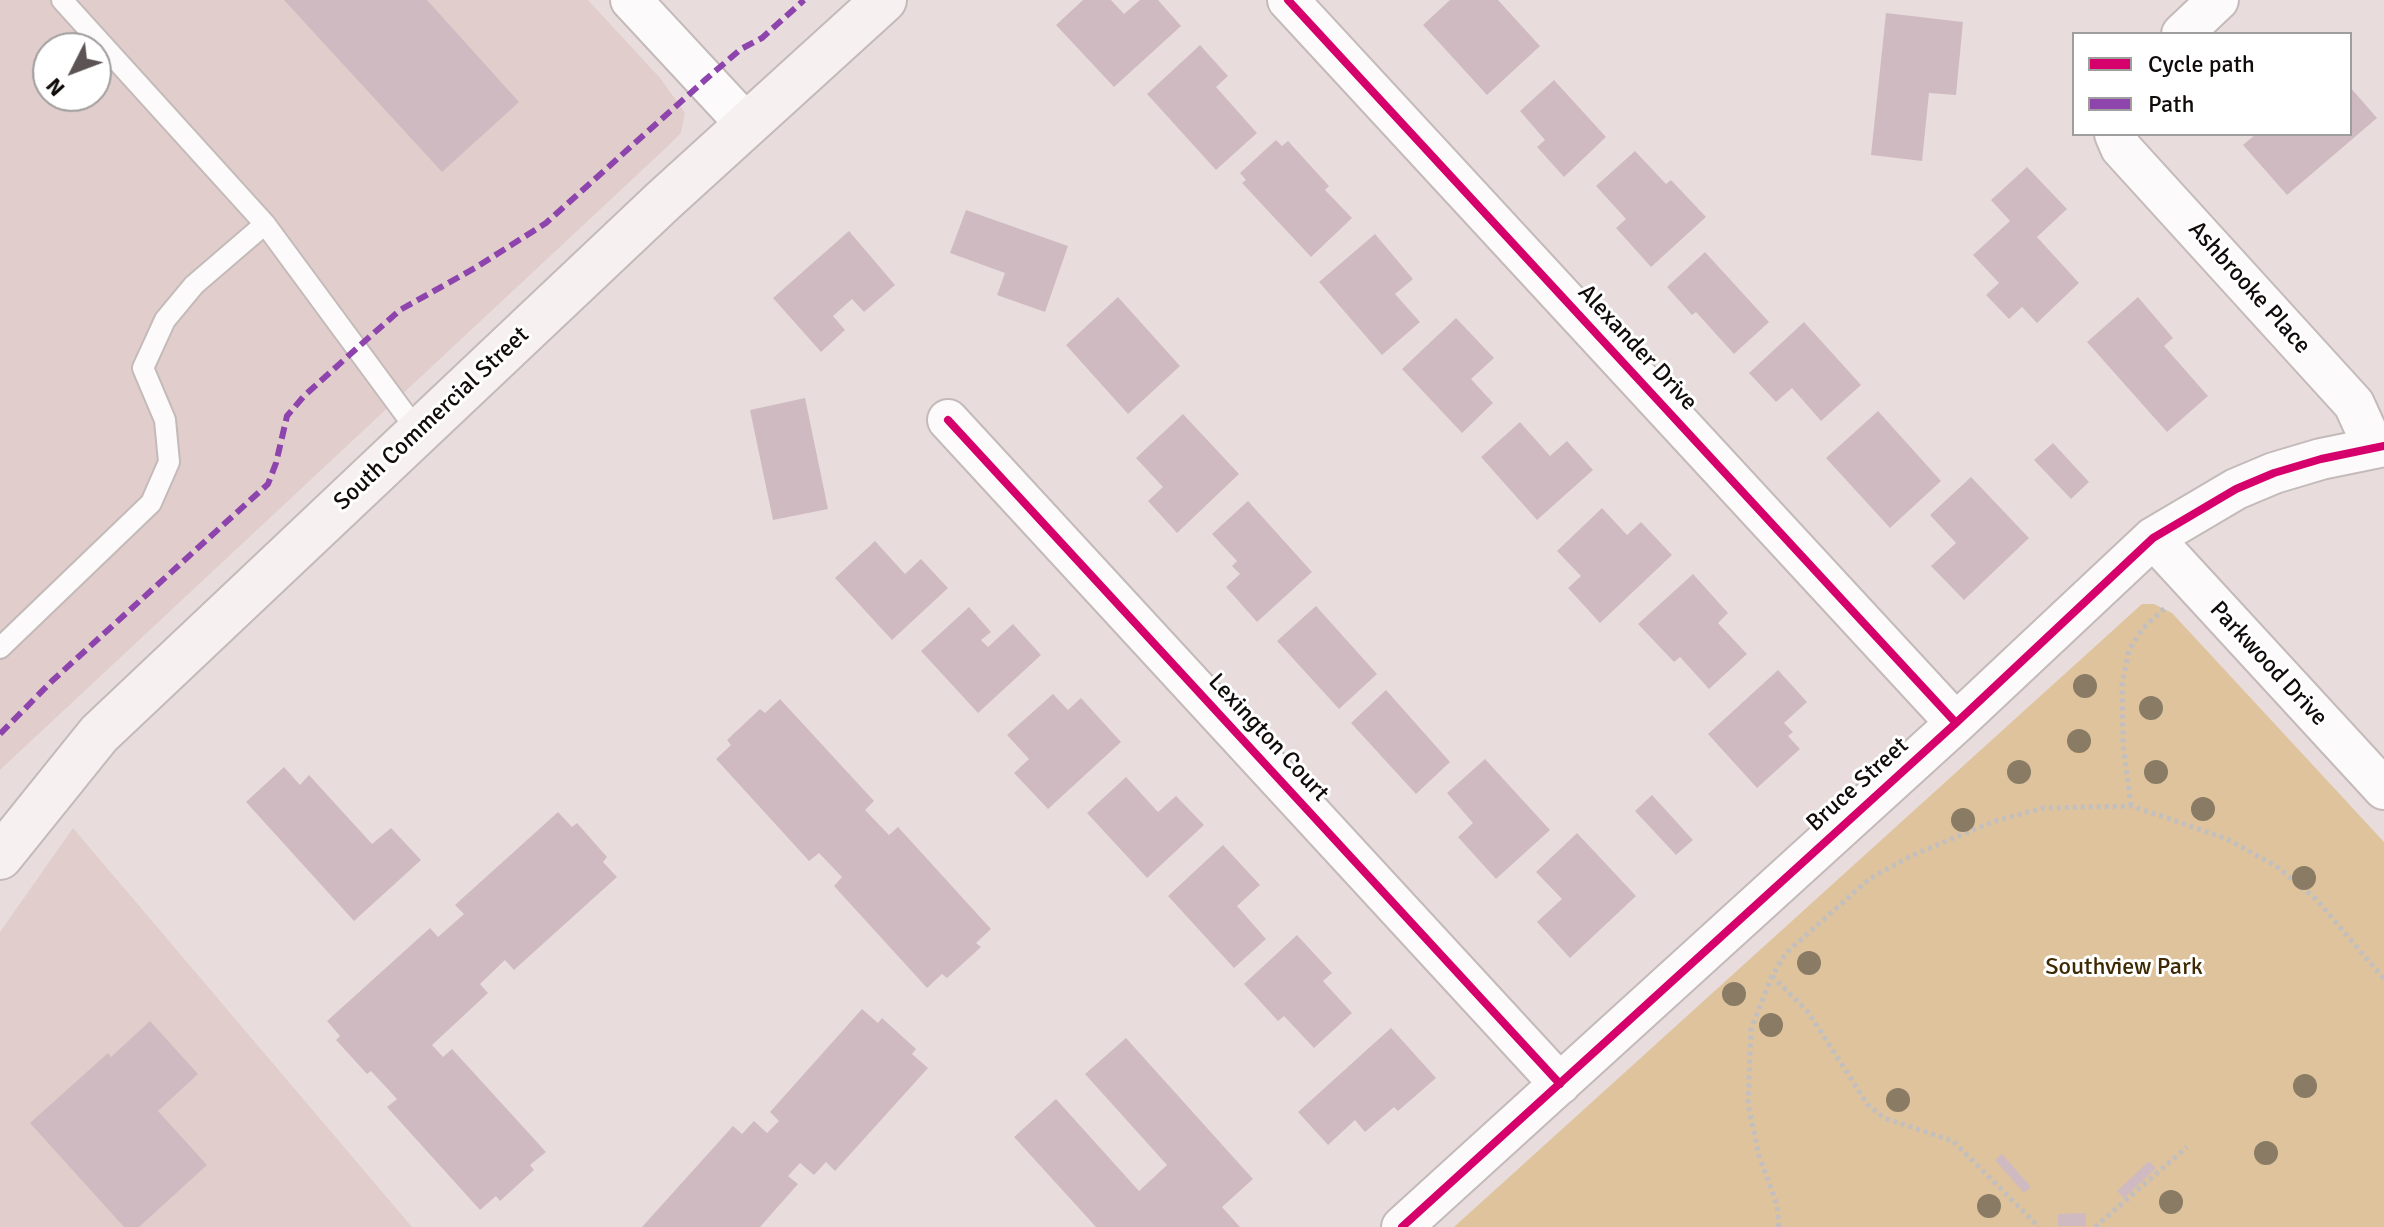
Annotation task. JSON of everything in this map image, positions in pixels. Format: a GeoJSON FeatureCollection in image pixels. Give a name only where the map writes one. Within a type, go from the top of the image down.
{"type":"FeatureCollection","features":[{"type":"Feature","properties":{"kind":"main road","name":"South Commercial Street"},"geometry":{"type":"LineString","coordinates":[[0,857],[99,734],[884,0]]}},
{"type":"Feature","properties":{"kind":"street"},"geometry":{"type":"LineString","coordinates":[[631,0],[747,125]]}},
{"type":"Feature","properties":{"kind":"street","name":"Alexander Drive"},"geometry":{"type":"LineString","coordinates":[[1288,0],[1956,723]]}},
{"type":"Feature","properties":{"kind":"street"},"geometry":{"type":"LineString","coordinates":[[2184,32],[2218,0]]}},
{"type":"Feature","properties":{"kind":"street","name":"Ashbrooke Place"},"geometry":{"type":"LineString","coordinates":[[2116,136],[2121,148],[2354,404],[2379,447]]}},
{"type":"Feature","properties":{"kind":"street","name":"Lexington Court"},"geometry":{"type":"LineString","coordinates":[[948,420],[1560,1084]]}},
{"type":"Feature","properties":{"kind":"street","name":"Bruce Street"},"geometry":{"type":"LineString","coordinates":[[1402,1227],[1956,723],[2153,538],[2236,489],[2274,473],[2379,447]]}},
{"type":"Feature","properties":{"kind":"street","name":"Parkwood Drive"},"geometry":{"type":"LineString","coordinates":[[2153,538],[2384,789]]}},
{"type":"Feature","properties":{"kind":"lane"},"geometry":{"type":"LineString","coordinates":[[62,0],[265,224],[419,433]]}},
{"type":"Feature","properties":{"kind":"lane"},"geometry":{"type":"LineString","coordinates":[[0,648],[151,503],[169,462],[165,420],[143,368],[165,320],[194,285],[265,224]]}},
{"type":"Feature","properties":{"kind":"path"},"geometry":{"type":"LineString","coordinates":[[2131,806],[2123,745],[2122,684],[2129,650],[2142,629],[2192,581]]}},
{"type":"Feature","properties":{"kind":"path"},"geometry":{"type":"LineString","coordinates":[[1779,1227],[1777,1205],[1759,1156],[1748,1104],[1751,1029],[1772,976],[1786,953],[1869,879],[1911,856],[1995,821],[2043,808],[2131,806],[2227,839],[2276,866],[2316,899],[2384,979]]}},
{"type":"Feature","properties":{"kind":"path"},"geometry":{"type":"LineString","coordinates":[[1772,976],[1808,1012],[1868,1105],[1884,1118],[1953,1141],[2039,1227]]}},
{"type":"Feature","properties":{"kind":"path"},"geometry":{"type":"LineString","coordinates":[[2095,1227],[2187,1147]]}},
{"type":"Feature","properties":{"kind":"shaded area"},"geometry":{"type":"Polygon","coordinates":[[[0,0],[588,0],[661,79],[685,113],[681,133],[0,770],[0,0]]]}},
{"type":"Feature","properties":{"kind":"shaded area"},"geometry":{"type":"Polygon","coordinates":[[[73,828],[412,1227],[0,1227],[0,932],[73,828]]]}},
{"type":"Feature","properties":{"kind":"green space","name":"Southview Park"},"geometry":{"type":"Polygon","coordinates":[[[2142,604],[2154,604],[2172,613],[2384,842],[2384,1227],[1454,1227],[2142,604]]]}},
{"type":"Feature","properties":{"kind":"building"},"geometry":{"type":"Polygon","coordinates":[[[284,0],[427,0],[519,102],[442,172],[284,0]]]}},
{"type":"Feature","properties":{"kind":"building"},"geometry":{"type":"Polygon","coordinates":[[[1083,0],[1111,0],[1124,14],[1140,0],[1158,0],[1181,26],[1114,87],[1056,25],[1083,0]]]}},
{"type":"Feature","properties":{"kind":"building"},"geometry":{"type":"Polygon","coordinates":[[[1450,0],[1498,0],[1540,46],[1487,95],[1423,25],[1450,0]]]}},
{"type":"Feature","properties":{"kind":"building"},"geometry":{"type":"Polygon","coordinates":[[[1886,13],[1963,22],[1956,95],[1929,93],[1922,161],[1871,155],[1886,13]]]}},
{"type":"Feature","properties":{"kind":"building"},"geometry":{"type":"Polygon","coordinates":[[[1200,45],[1228,76],[1216,87],[1257,133],[1216,170],[1147,94],[1200,45]]]}},
{"type":"Feature","properties":{"kind":"building"},"geometry":{"type":"Polygon","coordinates":[[[1554,80],[1606,137],[1564,177],[1537,147],[1545,140],[1520,111],[1554,80]]]}},
{"type":"Feature","properties":{"kind":"building"},"geometry":{"type":"Polygon","coordinates":[[[2352,89],[2377,118],[2287,195],[2243,145],[2254,136],[2352,136],[2352,89]]]}},
{"type":"Feature","properties":{"kind":"building"},"geometry":{"type":"Polygon","coordinates":[[[1276,140],[1282,146],[1288,141],[1329,186],[1325,190],[1352,218],[1311,257],[1242,183],[1246,180],[1240,173],[1276,140]]]}},
{"type":"Feature","properties":{"kind":"building"},"geometry":{"type":"Polygon","coordinates":[[[1635,151],[1666,184],[1671,180],[1706,217],[1651,267],[1616,228],[1626,219],[1596,186],[1635,151]]]}},
{"type":"Feature","properties":{"kind":"building"},"geometry":{"type":"Polygon","coordinates":[[[2027,167],[2067,209],[2037,237],[2079,283],[2037,323],[2022,307],[2009,319],[1986,295],[1999,283],[1973,255],[2010,221],[1991,200],[2027,167]]]}},
{"type":"Feature","properties":{"kind":"building"},"geometry":{"type":"Polygon","coordinates":[[[966,210],[1068,246],[1045,312],[997,295],[1005,273],[950,253],[966,210]]]}},
{"type":"Feature","properties":{"kind":"building"},"geometry":{"type":"Polygon","coordinates":[[[849,231],[895,285],[864,312],[852,299],[833,316],[845,330],[821,352],[773,298],[849,231]]]}},
{"type":"Feature","properties":{"kind":"building"},"geometry":{"type":"Polygon","coordinates":[[[1375,234],[1413,279],[1395,294],[1420,322],[1382,355],[1319,282],[1375,234]]]}},
{"type":"Feature","properties":{"kind":"building"},"geometry":{"type":"Polygon","coordinates":[[[1705,252],[1769,322],[1734,354],[1696,312],[1692,315],[1667,287],[1705,252]]]}},
{"type":"Feature","properties":{"kind":"building"},"geometry":{"type":"Polygon","coordinates":[[[1118,297],[1180,366],[1128,414],[1066,345],[1118,297]]]}},
{"type":"Feature","properties":{"kind":"building"},"geometry":{"type":"Polygon","coordinates":[[[2138,297],[2173,338],[2164,346],[2208,396],[2167,432],[2087,342],[2138,297]]]}},
{"type":"Feature","properties":{"kind":"building"},"geometry":{"type":"Polygon","coordinates":[[[1456,318],[1494,358],[1471,379],[1493,403],[1462,433],[1402,369],[1456,318]]]}},
{"type":"Feature","properties":{"kind":"building"},"geometry":{"type":"Polygon","coordinates":[[[1804,322],[1861,385],[1821,421],[1792,388],[1776,402],[1749,373],[1804,322]]]}},
{"type":"Feature","properties":{"kind":"building"},"geometry":{"type":"Polygon","coordinates":[[[805,398],[828,509],[773,520],[750,410],[805,398]]]}},
{"type":"Feature","properties":{"kind":"building"},"geometry":{"type":"Polygon","coordinates":[[[1878,411],[1941,481],[1890,528],[1826,458],[1878,411]]]}},
{"type":"Feature","properties":{"kind":"building"},"geometry":{"type":"Polygon","coordinates":[[[1183,414],[1239,474],[1177,533],[1148,501],[1163,487],[1136,458],[1183,414]]]}},
{"type":"Feature","properties":{"kind":"building"},"geometry":{"type":"Polygon","coordinates":[[[1520,422],[1550,456],[1567,441],[1593,470],[1537,520],[1481,457],[1520,422]]]}},
{"type":"Feature","properties":{"kind":"building"},"geometry":{"type":"Polygon","coordinates":[[[2053,443],[2089,482],[2071,499],[2034,460],[2053,443]]]}},
{"type":"Feature","properties":{"kind":"building"},"geometry":{"type":"Polygon","coordinates":[[[1971,477],[2029,538],[1964,600],[1931,566],[1956,543],[1930,515],[1971,477]]]}},
{"type":"Feature","properties":{"kind":"building"},"geometry":{"type":"Polygon","coordinates":[[[1248,501],[1312,572],[1257,622],[1226,587],[1240,574],[1232,566],[1237,561],[1212,534],[1248,501]]]}},
{"type":"Feature","properties":{"kind":"building"},"geometry":{"type":"Polygon","coordinates":[[[1602,508],[1627,535],[1641,522],[1672,555],[1600,623],[1568,588],[1581,576],[1557,551],[1602,508]]]}},
{"type":"Feature","properties":{"kind":"building"},"geometry":{"type":"Polygon","coordinates":[[[875,541],[905,574],[921,559],[948,588],[892,640],[835,578],[875,541]]]}},
{"type":"Feature","properties":{"kind":"building"},"geometry":{"type":"Polygon","coordinates":[[[1693,574],[1728,613],[1718,623],[1747,654],[1709,689],[1680,657],[1674,662],[1638,624],[1693,574]]]}},
{"type":"Feature","properties":{"kind":"building"},"geometry":{"type":"Polygon","coordinates":[[[1316,606],[1377,674],[1339,709],[1277,641],[1316,606]]]}},
{"type":"Feature","properties":{"kind":"building"},"geometry":{"type":"Polygon","coordinates":[[[969,607],[991,632],[981,640],[988,647],[1013,624],[1041,655],[978,713],[921,651],[969,607]]]}},
{"type":"Feature","properties":{"kind":"building"},"geometry":{"type":"Polygon","coordinates":[[[1778,670],[1807,702],[1784,723],[1793,732],[1788,736],[1800,749],[1757,788],[1708,734],[1778,670]]]}},
{"type":"Feature","properties":{"kind":"building"},"geometry":{"type":"Polygon","coordinates":[[[1386,690],[1450,762],[1416,794],[1351,723],[1386,690]]]}},
{"type":"Feature","properties":{"kind":"building"},"geometry":{"type":"Polygon","coordinates":[[[1053,694],[1068,710],[1081,698],[1121,742],[1048,809],[1014,773],[1029,759],[1007,735],[1053,694]]]}},
{"type":"Feature","properties":{"kind":"building"},"geometry":{"type":"Polygon","coordinates":[[[780,699],[874,801],[865,810],[889,835],[898,827],[991,929],[976,943],[981,947],[947,978],[942,974],[927,988],[834,886],[842,877],[819,853],[809,861],[716,759],[731,745],[727,740],[760,709],[765,713],[780,699]]]}},
{"type":"Feature","properties":{"kind":"building"},"geometry":{"type":"Polygon","coordinates":[[[1485,759],[1550,830],[1496,879],[1458,837],[1473,823],[1447,793],[1485,759]]]}},
{"type":"Feature","properties":{"kind":"building"},"geometry":{"type":"Polygon","coordinates":[[[284,767],[300,785],[309,775],[372,844],[391,828],[421,860],[354,921],[246,802],[284,767]]]}},
{"type":"Feature","properties":{"kind":"building"},"geometry":{"type":"Polygon","coordinates":[[[1126,777],[1158,812],[1176,796],[1204,825],[1147,878],[1087,813],[1126,777]]]}},
{"type":"Feature","properties":{"kind":"building"},"geometry":{"type":"Polygon","coordinates":[[[1652,795],[1693,840],[1676,855],[1635,811],[1652,795]]]}},
{"type":"Feature","properties":{"kind":"building"},"geometry":{"type":"Polygon","coordinates":[[[558,812],[572,827],[577,823],[607,857],[603,862],[617,877],[514,970],[505,960],[480,984],[488,993],[432,1045],[443,1057],[452,1049],[546,1152],[530,1165],[534,1170],[500,1201],[496,1196],[480,1210],[387,1107],[397,1099],[371,1071],[367,1074],[336,1040],[340,1036],[327,1021],[430,928],[438,937],[464,914],[455,905],[558,812]]]}},
{"type":"Feature","properties":{"kind":"building"},"geometry":{"type":"Polygon","coordinates":[[[1577,833],[1636,896],[1570,958],[1537,922],[1562,899],[1536,872],[1577,833]]]}},
{"type":"Feature","properties":{"kind":"building"},"geometry":{"type":"Polygon","coordinates":[[[1223,845],[1260,885],[1237,906],[1266,939],[1234,968],[1168,896],[1223,845]]]}},
{"type":"Feature","properties":{"kind":"building"},"geometry":{"type":"Polygon","coordinates":[[[1297,935],[1332,973],[1323,981],[1352,1013],[1314,1048],[1284,1016],[1278,1021],[1244,984],[1297,935]]]}},
{"type":"Feature","properties":{"kind":"building"},"geometry":{"type":"Polygon","coordinates":[[[862,1009],[878,1023],[882,1018],[916,1049],[912,1054],[928,1068],[835,1171],[826,1162],[814,1175],[800,1163],[788,1176],[798,1184],[760,1227],[642,1227],[733,1126],[742,1134],[754,1121],[767,1133],[779,1121],[770,1112],[862,1009]]]}},
{"type":"Feature","properties":{"kind":"building"},"geometry":{"type":"Polygon","coordinates":[[[150,1021],[198,1074],[158,1111],[207,1165],[139,1227],[124,1227],[30,1123],[108,1053],[111,1057],[150,1021]]]}},
{"type":"Feature","properties":{"kind":"building"},"geometry":{"type":"Polygon","coordinates":[[[1391,1028],[1436,1078],[1398,1111],[1394,1107],[1365,1132],[1355,1120],[1328,1145],[1298,1112],[1391,1028]]]}},
{"type":"Feature","properties":{"kind":"building"},"geometry":{"type":"Polygon","coordinates":[[[1126,1038],[1253,1179],[1222,1207],[1240,1227],[1096,1227],[1014,1137],[1056,1099],[1139,1191],[1167,1165],[1085,1074],[1126,1038]]]}},
{"type":"Feature","properties":{"kind":"building"},"geometry":{"type":"Polygon","coordinates":[[[2002,1154],[2031,1187],[2024,1193],[1995,1160],[2002,1154]]]}},
{"type":"Feature","properties":{"kind":"building"},"geometry":{"type":"Polygon","coordinates":[[[2149,1161],[2156,1168],[2124,1198],[2117,1191],[2149,1161]]]}},
{"type":"Feature","properties":{"kind":"building"},"geometry":{"type":"Polygon","coordinates":[[[2086,1213],[2086,1226],[2058,1226],[2058,1214],[2086,1213]]]}},
{"type":"Feature","properties":{"kind":"marked path"},"geometry":{"type":"LineString","coordinates":[[0,734],[52,681],[268,484],[287,416],[304,396],[400,310],[546,223],[705,80],[741,49],[762,38],[804,0]]}},
{"type":"Feature","properties":{"kind":"cycle path"},"geometry":{"type":"LineString","coordinates":[[1288,0],[1956,723]]}},
{"type":"Feature","properties":{"kind":"cycle path"},"geometry":{"type":"LineString","coordinates":[[948,420],[1560,1084]]}},
{"type":"Feature","properties":{"kind":"cycle path"},"geometry":{"type":"LineString","coordinates":[[1402,1227],[1956,723],[2153,538],[2236,489],[2274,473],[2384,446]]}}]}
